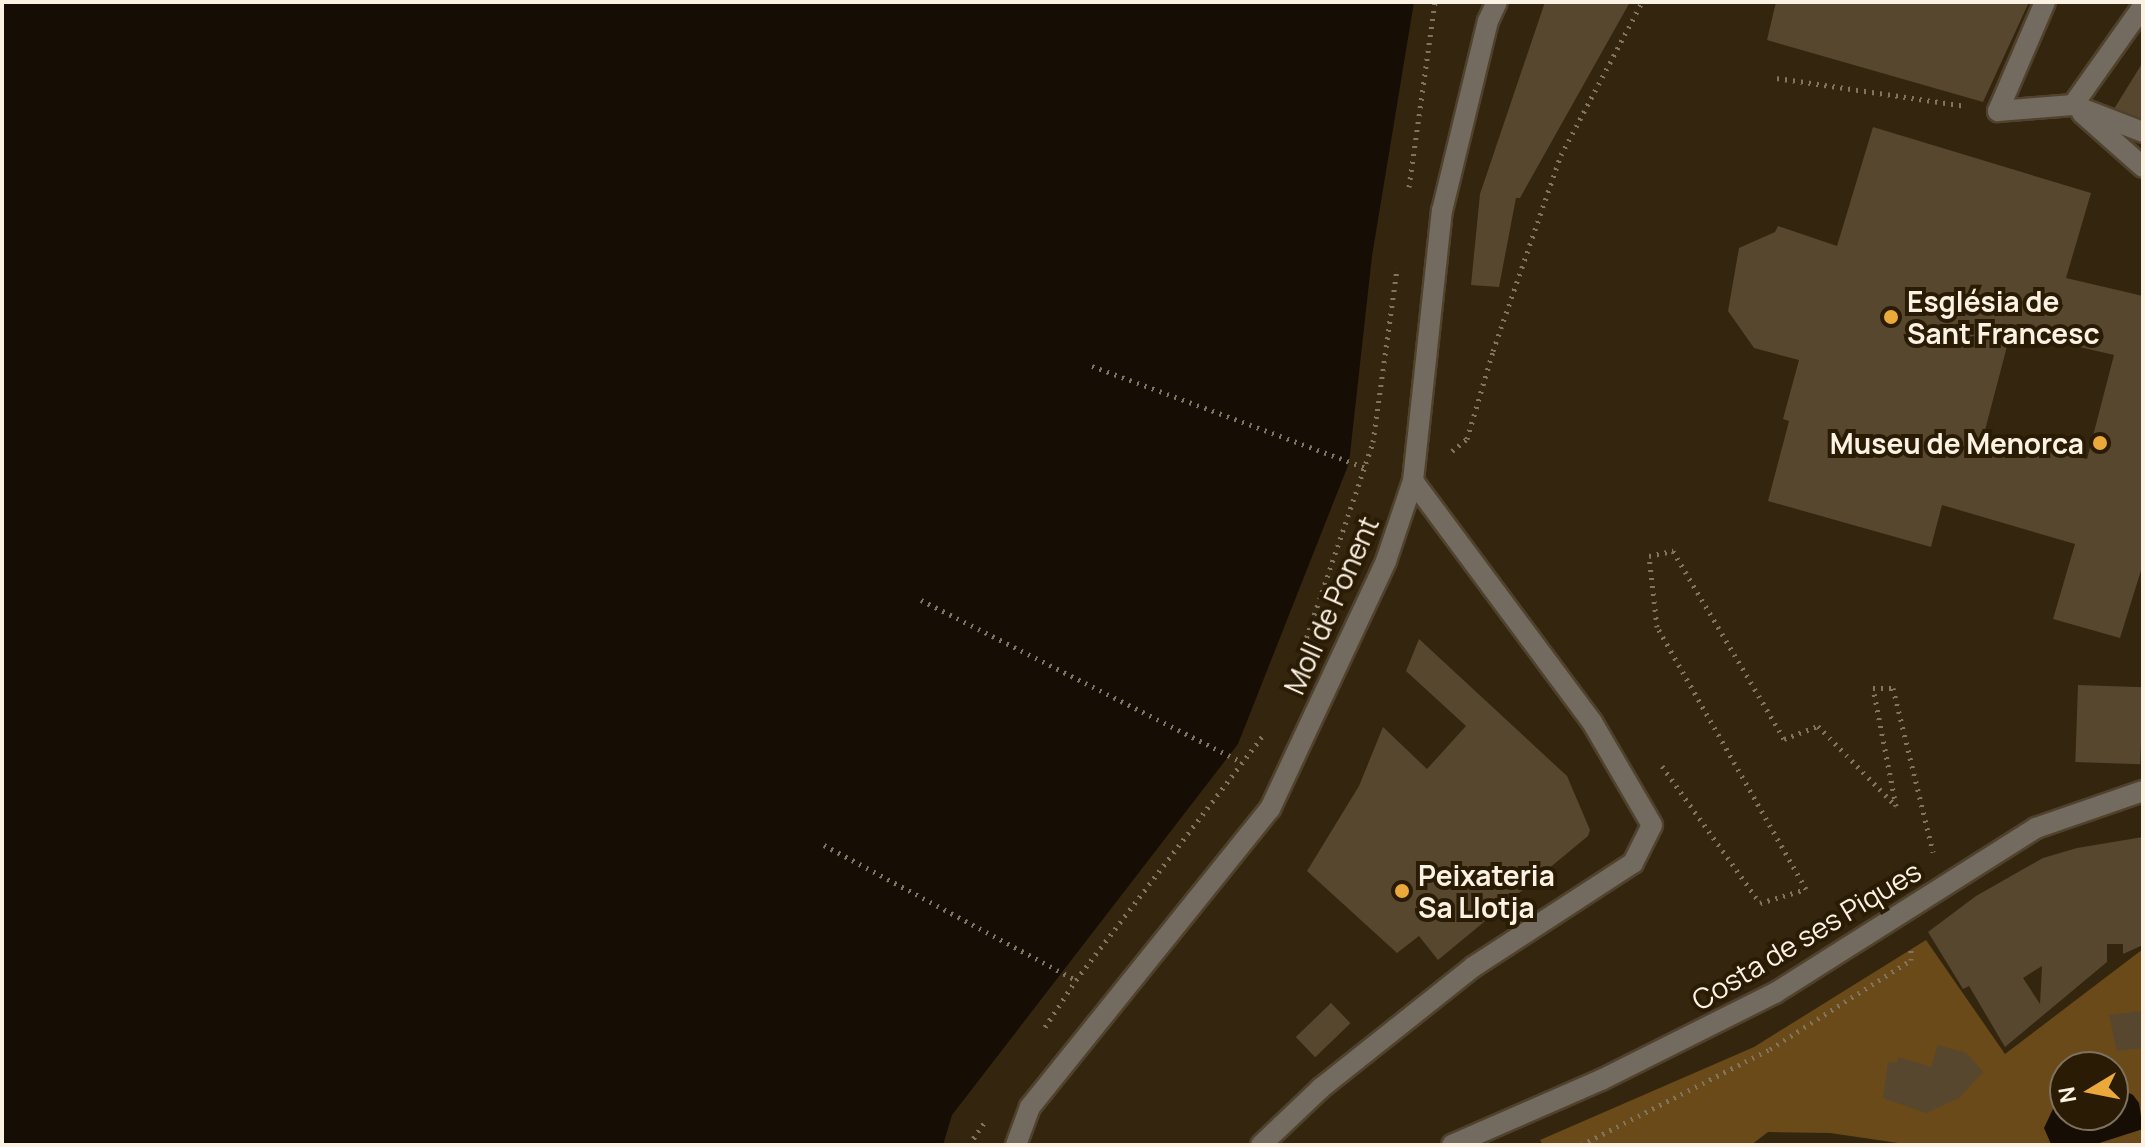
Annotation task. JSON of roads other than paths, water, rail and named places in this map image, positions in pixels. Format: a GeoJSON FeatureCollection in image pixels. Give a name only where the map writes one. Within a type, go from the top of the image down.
{"type":"FeatureCollection","features":[{"type":"Feature","properties":{"kind":"street","name":"Moll de Ponent"},"geometry":{"type":"LineString","coordinates":[[1016,1145],[1030,1107],[1270,809],[1386,561],[1413,481],[1442,211],[1488,21],[1497,2]]}},
{"type":"Feature","properties":{"kind":"street"},"geometry":{"type":"LineString","coordinates":[[2045,2],[1998,111],[2073,105],[2143,132]]}},
{"type":"Feature","properties":{"kind":"street"},"geometry":{"type":"LineString","coordinates":[[2073,105],[2143,6]]}},
{"type":"Feature","properties":{"kind":"street"},"geometry":{"type":"LineString","coordinates":[[2073,105],[2143,167]]}},
{"type":"Feature","properties":{"kind":"street"},"geometry":{"type":"LineString","coordinates":[[1261,1145],[1321,1088],[1473,967],[1633,863],[1652,825],[1592,722],[1413,481]]}},
{"type":"Feature","properties":{"kind":"street","name":"Costa de ses Piques"},"geometry":{"type":"LineString","coordinates":[[1452,1145],[1601,1080],[1775,993],[2036,828],[2143,791]]}},
{"type":"Feature","properties":{"kind":"place","name":"Església de Sant Francesc"},"geometry":{"type":"Point","coordinates":[1891,317]}},
{"type":"Feature","properties":{"kind":"place","name":"Museu de Menorca"},"geometry":{"type":"Point","coordinates":[2100,443]}},
{"type":"Feature","properties":{"kind":"place","name":"Peixateria Sa Llotja"},"geometry":{"type":"Point","coordinates":[1402,891]}}]}
